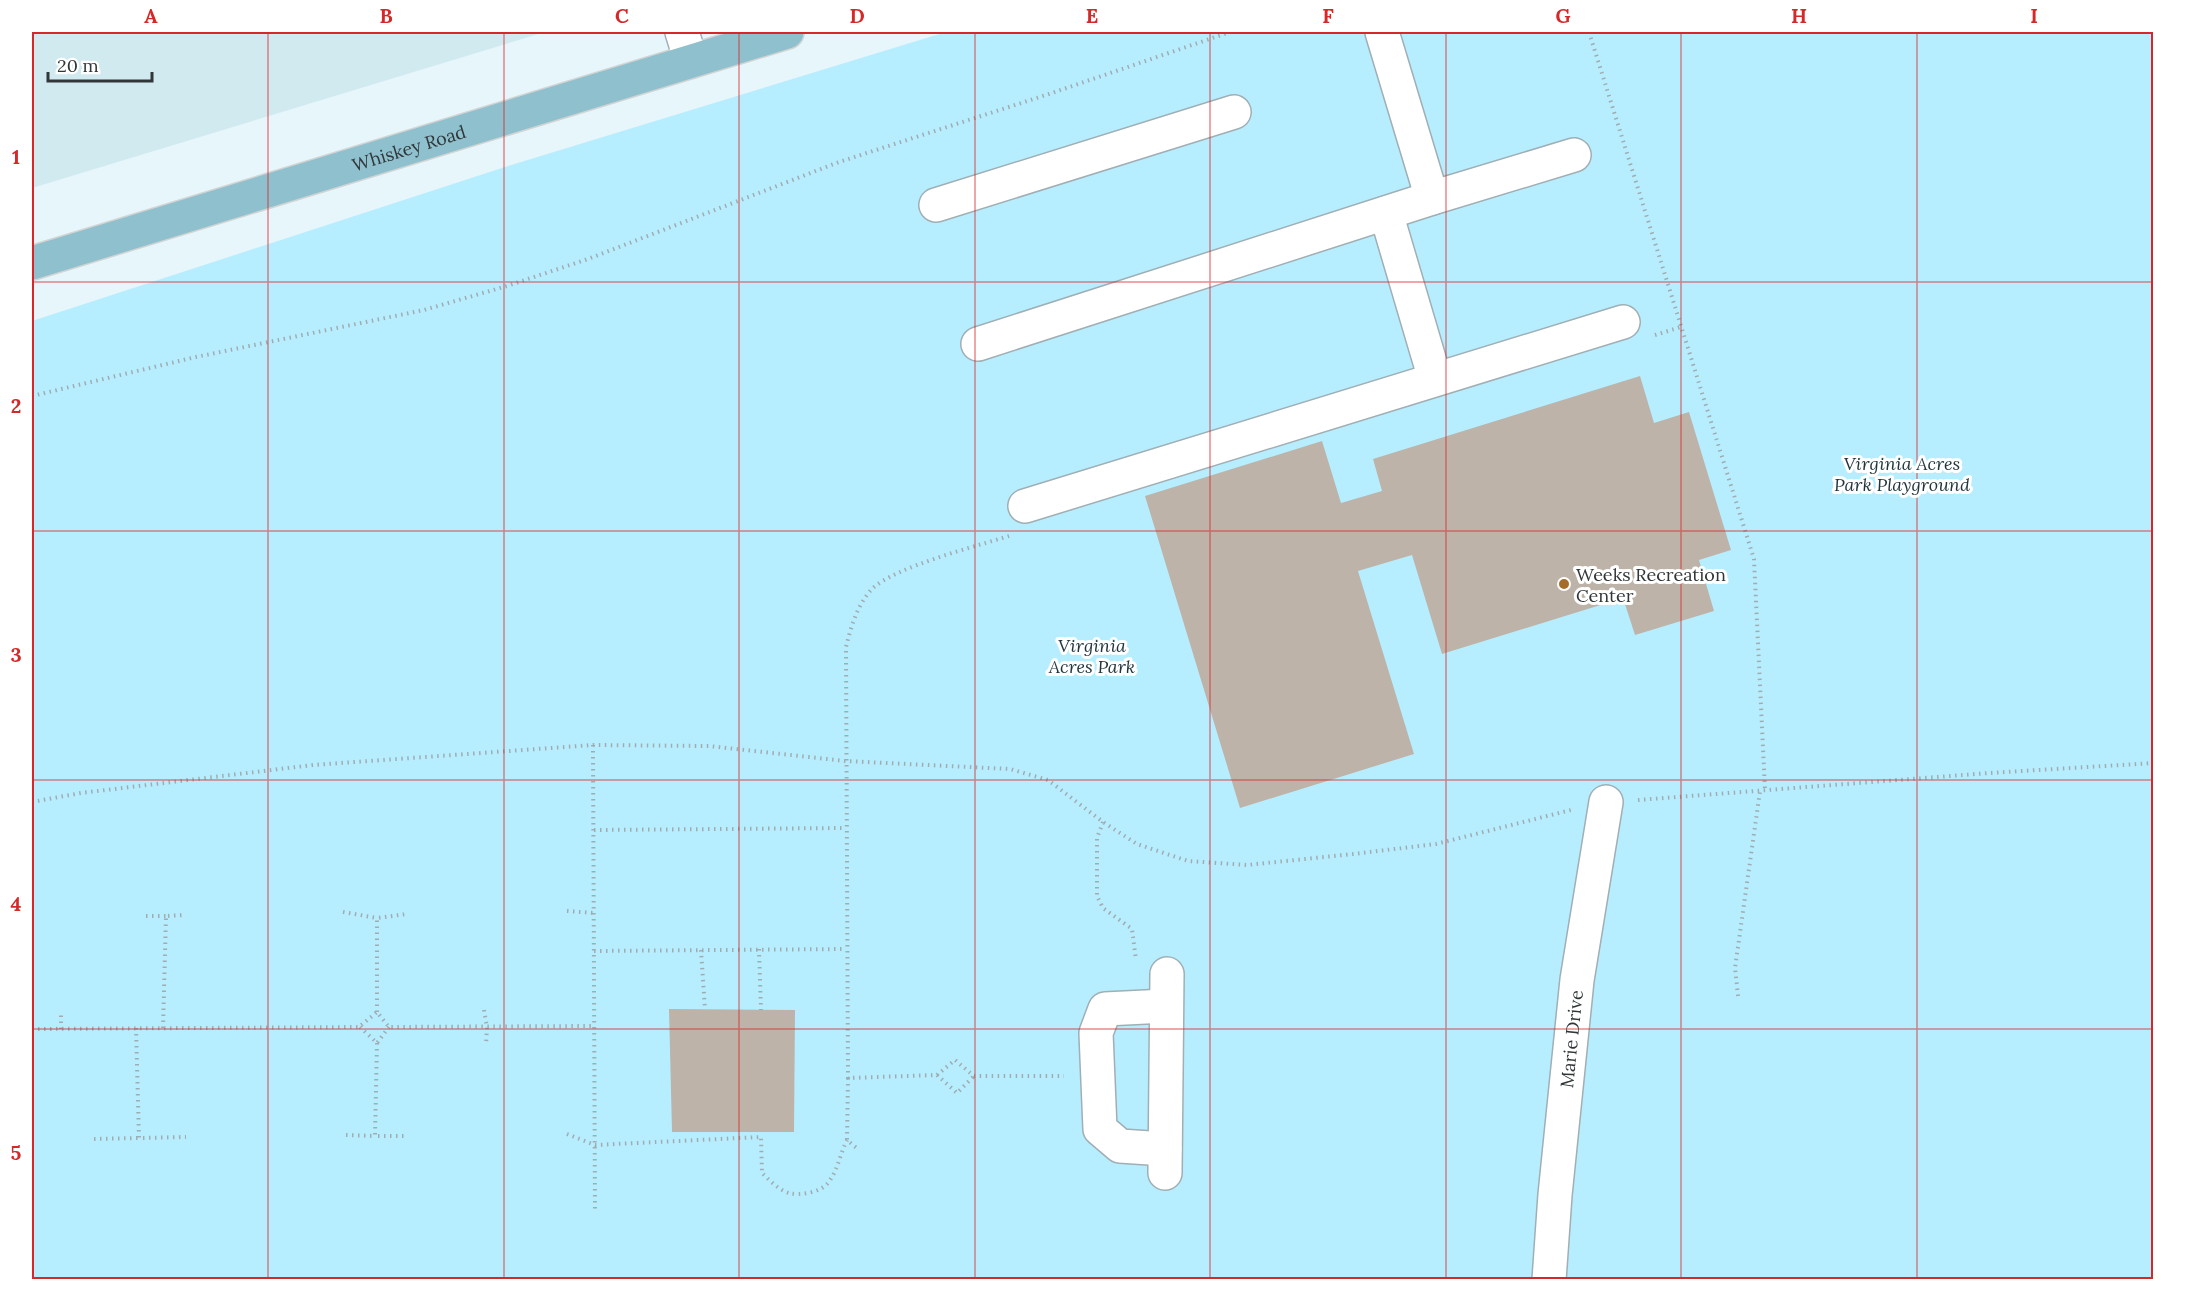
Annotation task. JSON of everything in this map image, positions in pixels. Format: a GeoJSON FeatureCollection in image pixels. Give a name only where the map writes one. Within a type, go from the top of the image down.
{"type":"FeatureCollection","features":[{"type":"Feature","properties":{"kind":"main road","name":"Whiskey Road"},"geometry":{"type":"LineString","coordinates":[[32,263],[686,46],[787,32]]}},
{"type":"Feature","properties":{"kind":"lane"},"geometry":{"type":"LineString","coordinates":[[1382,32],[1431,198]]}},
{"type":"Feature","properties":{"kind":"lane"},"geometry":{"type":"LineString","coordinates":[[936,205],[1035,176],[1234,112]]}},
{"type":"Feature","properties":{"kind":"lane"},"geometry":{"type":"LineString","coordinates":[[978,344],[1431,198],[1574,155]]}},
{"type":"Feature","properties":{"kind":"lane"},"geometry":{"type":"LineString","coordinates":[[1386,213],[1435,380]]}},
{"type":"Feature","properties":{"kind":"lane"},"geometry":{"type":"LineString","coordinates":[[1021,519],[1435,380],[1635,330]]}},
{"type":"Feature","properties":{"kind":"lane","name":"Marie Drive"},"geometry":{"type":"LineString","coordinates":[[1549,1280],[1555,1195],[1577,980],[1606,802]]}},
{"type":"Feature","properties":{"kind":"lane"},"geometry":{"type":"LineString","coordinates":[[1166,1006],[1105,1009],[1096,1033],[1100,1129],[1120,1146],[1165,1161],[1167,974]]}},
{"type":"Feature","properties":{"kind":"path"},"geometry":{"type":"LineString","coordinates":[[32,396],[196,357],[424,309],[507,286],[588,259],[839,162],[1230,32]]}},
{"type":"Feature","properties":{"kind":"path"},"geometry":{"type":"LineString","coordinates":[[1589,32],[1754,559],[1762,790],[1735,968],[1738,996]]}},
{"type":"Feature","properties":{"kind":"path"},"geometry":{"type":"LineString","coordinates":[[1635,330],[1681,327]]}},
{"type":"Feature","properties":{"kind":"path"},"geometry":{"type":"LineString","coordinates":[[567,1134],[595,1145],[761,1137],[762,1173],[772,1183],[789,1193],[809,1193],[826,1185],[836,1169],[847,1140],[845,760],[846,647],[851,625],[873,588],[891,577],[1021,519]]}},
{"type":"Feature","properties":{"kind":"path"},"geometry":{"type":"LineString","coordinates":[[32,802],[81,793],[313,765],[593,745],[709,746],[845,760],[1010,769],[1048,780],[1103,822],[1137,844],[1188,861],[1247,865],[1436,844],[1503,828],[1551,813],[1606,802],[2154,763]]}},
{"type":"Feature","properties":{"kind":"path"},"geometry":{"type":"LineString","coordinates":[[593,745],[595,1213]]}},
{"type":"Feature","properties":{"kind":"path"},"geometry":{"type":"LineString","coordinates":[[594,830],[846,828]]}},
{"type":"Feature","properties":{"kind":"path"},"geometry":{"type":"LineString","coordinates":[[567,911],[594,913]]}},
{"type":"Feature","properties":{"kind":"path"},"geometry":{"type":"LineString","coordinates":[[343,912],[378,918],[408,914]]}},
{"type":"Feature","properties":{"kind":"path"},"geometry":{"type":"LineString","coordinates":[[146,916],[184,915]]}},
{"type":"Feature","properties":{"kind":"path"},"geometry":{"type":"LineString","coordinates":[[163,1028],[166,916]]}},
{"type":"Feature","properties":{"kind":"path"},"geometry":{"type":"LineString","coordinates":[[378,918],[377,1012],[389,1027]]}},
{"type":"Feature","properties":{"kind":"path"},"geometry":{"type":"LineString","coordinates":[[759,949],[761,1010]]}},
{"type":"Feature","properties":{"kind":"path"},"geometry":{"type":"LineString","coordinates":[[594,951],[846,949]]}},
{"type":"Feature","properties":{"kind":"path"},"geometry":{"type":"LineString","coordinates":[[701,950],[705,1010]]}},
{"type":"Feature","properties":{"kind":"path"},"geometry":{"type":"LineString","coordinates":[[484,1010],[487,1027],[486,1045]]}},
{"type":"Feature","properties":{"kind":"path"},"geometry":{"type":"LineString","coordinates":[[32,1029],[359,1027],[377,1012]]}},
{"type":"Feature","properties":{"kind":"path"},"geometry":{"type":"LineString","coordinates":[[61,1015],[61,1029]]}},
{"type":"Feature","properties":{"kind":"path"},"geometry":{"type":"LineString","coordinates":[[389,1027],[594,1026]]}},
{"type":"Feature","properties":{"kind":"path"},"geometry":{"type":"LineString","coordinates":[[359,1027],[377,1043]]}},
{"type":"Feature","properties":{"kind":"path"},"geometry":{"type":"LineString","coordinates":[[375,1136],[377,1043],[389,1027]]}},
{"type":"Feature","properties":{"kind":"path"},"geometry":{"type":"LineString","coordinates":[[136,1028],[139,1138]]}},
{"type":"Feature","properties":{"kind":"path"},"geometry":{"type":"LineString","coordinates":[[848,1078],[937,1076],[955,1060],[974,1076],[1071,1077]]}},
{"type":"Feature","properties":{"kind":"path"},"geometry":{"type":"LineString","coordinates":[[937,1076],[957,1093],[974,1076]]}},
{"type":"Feature","properties":{"kind":"path"},"geometry":{"type":"LineString","coordinates":[[752,1132],[752,1138]]}},
{"type":"Feature","properties":{"kind":"path"},"geometry":{"type":"LineString","coordinates":[[346,1134],[408,1136]]}},
{"type":"Feature","properties":{"kind":"path"},"geometry":{"type":"LineString","coordinates":[[94,1139],[186,1137]]}},
{"type":"Feature","properties":{"kind":"path"},"geometry":{"type":"LineString","coordinates":[[847,1140],[859,1150]]}},
{"type":"Feature","properties":{"kind":"shaded area"},"geometry":{"type":"Polygon","coordinates":[[[32,32],[545,32],[32,188],[32,32]]]}},
{"type":"Feature","properties":{"kind":"green space","name":"Virginia Acres Park"},"geometry":{"type":"Polygon","coordinates":[[[946,32],[2153,32],[2153,1279],[32,1279],[32,321],[505,167],[946,32]]]}},
{"type":"Feature","properties":{"kind":"building","name":"Weeks Recreation Center"},"geometry":{"type":"Polygon","coordinates":[[[1640,376],[1654,423],[1689,412],[1731,550],[1699,560],[1714,611],[1635,635],[1623,598],[1442,654],[1412,555],[1358,571],[1414,754],[1240,808],[1145,496],[1322,441],[1341,503],[1382,491],[1373,459],[1640,376]]]}},
{"type":"Feature","properties":{"kind":"building"},"geometry":{"type":"Polygon","coordinates":[[[669,1009],[795,1010],[794,1132],[672,1132],[669,1009]]]}},
{"type":"Feature","properties":{"kind":"place","name":"Weeks Recreation Center"},"geometry":{"type":"Point","coordinates":[1564,584]}},
{"type":"Feature","properties":{"kind":"park label","name":"Virginia Acres Park Playground"},"geometry":{"type":"Point","coordinates":[1902,473]}}]}
